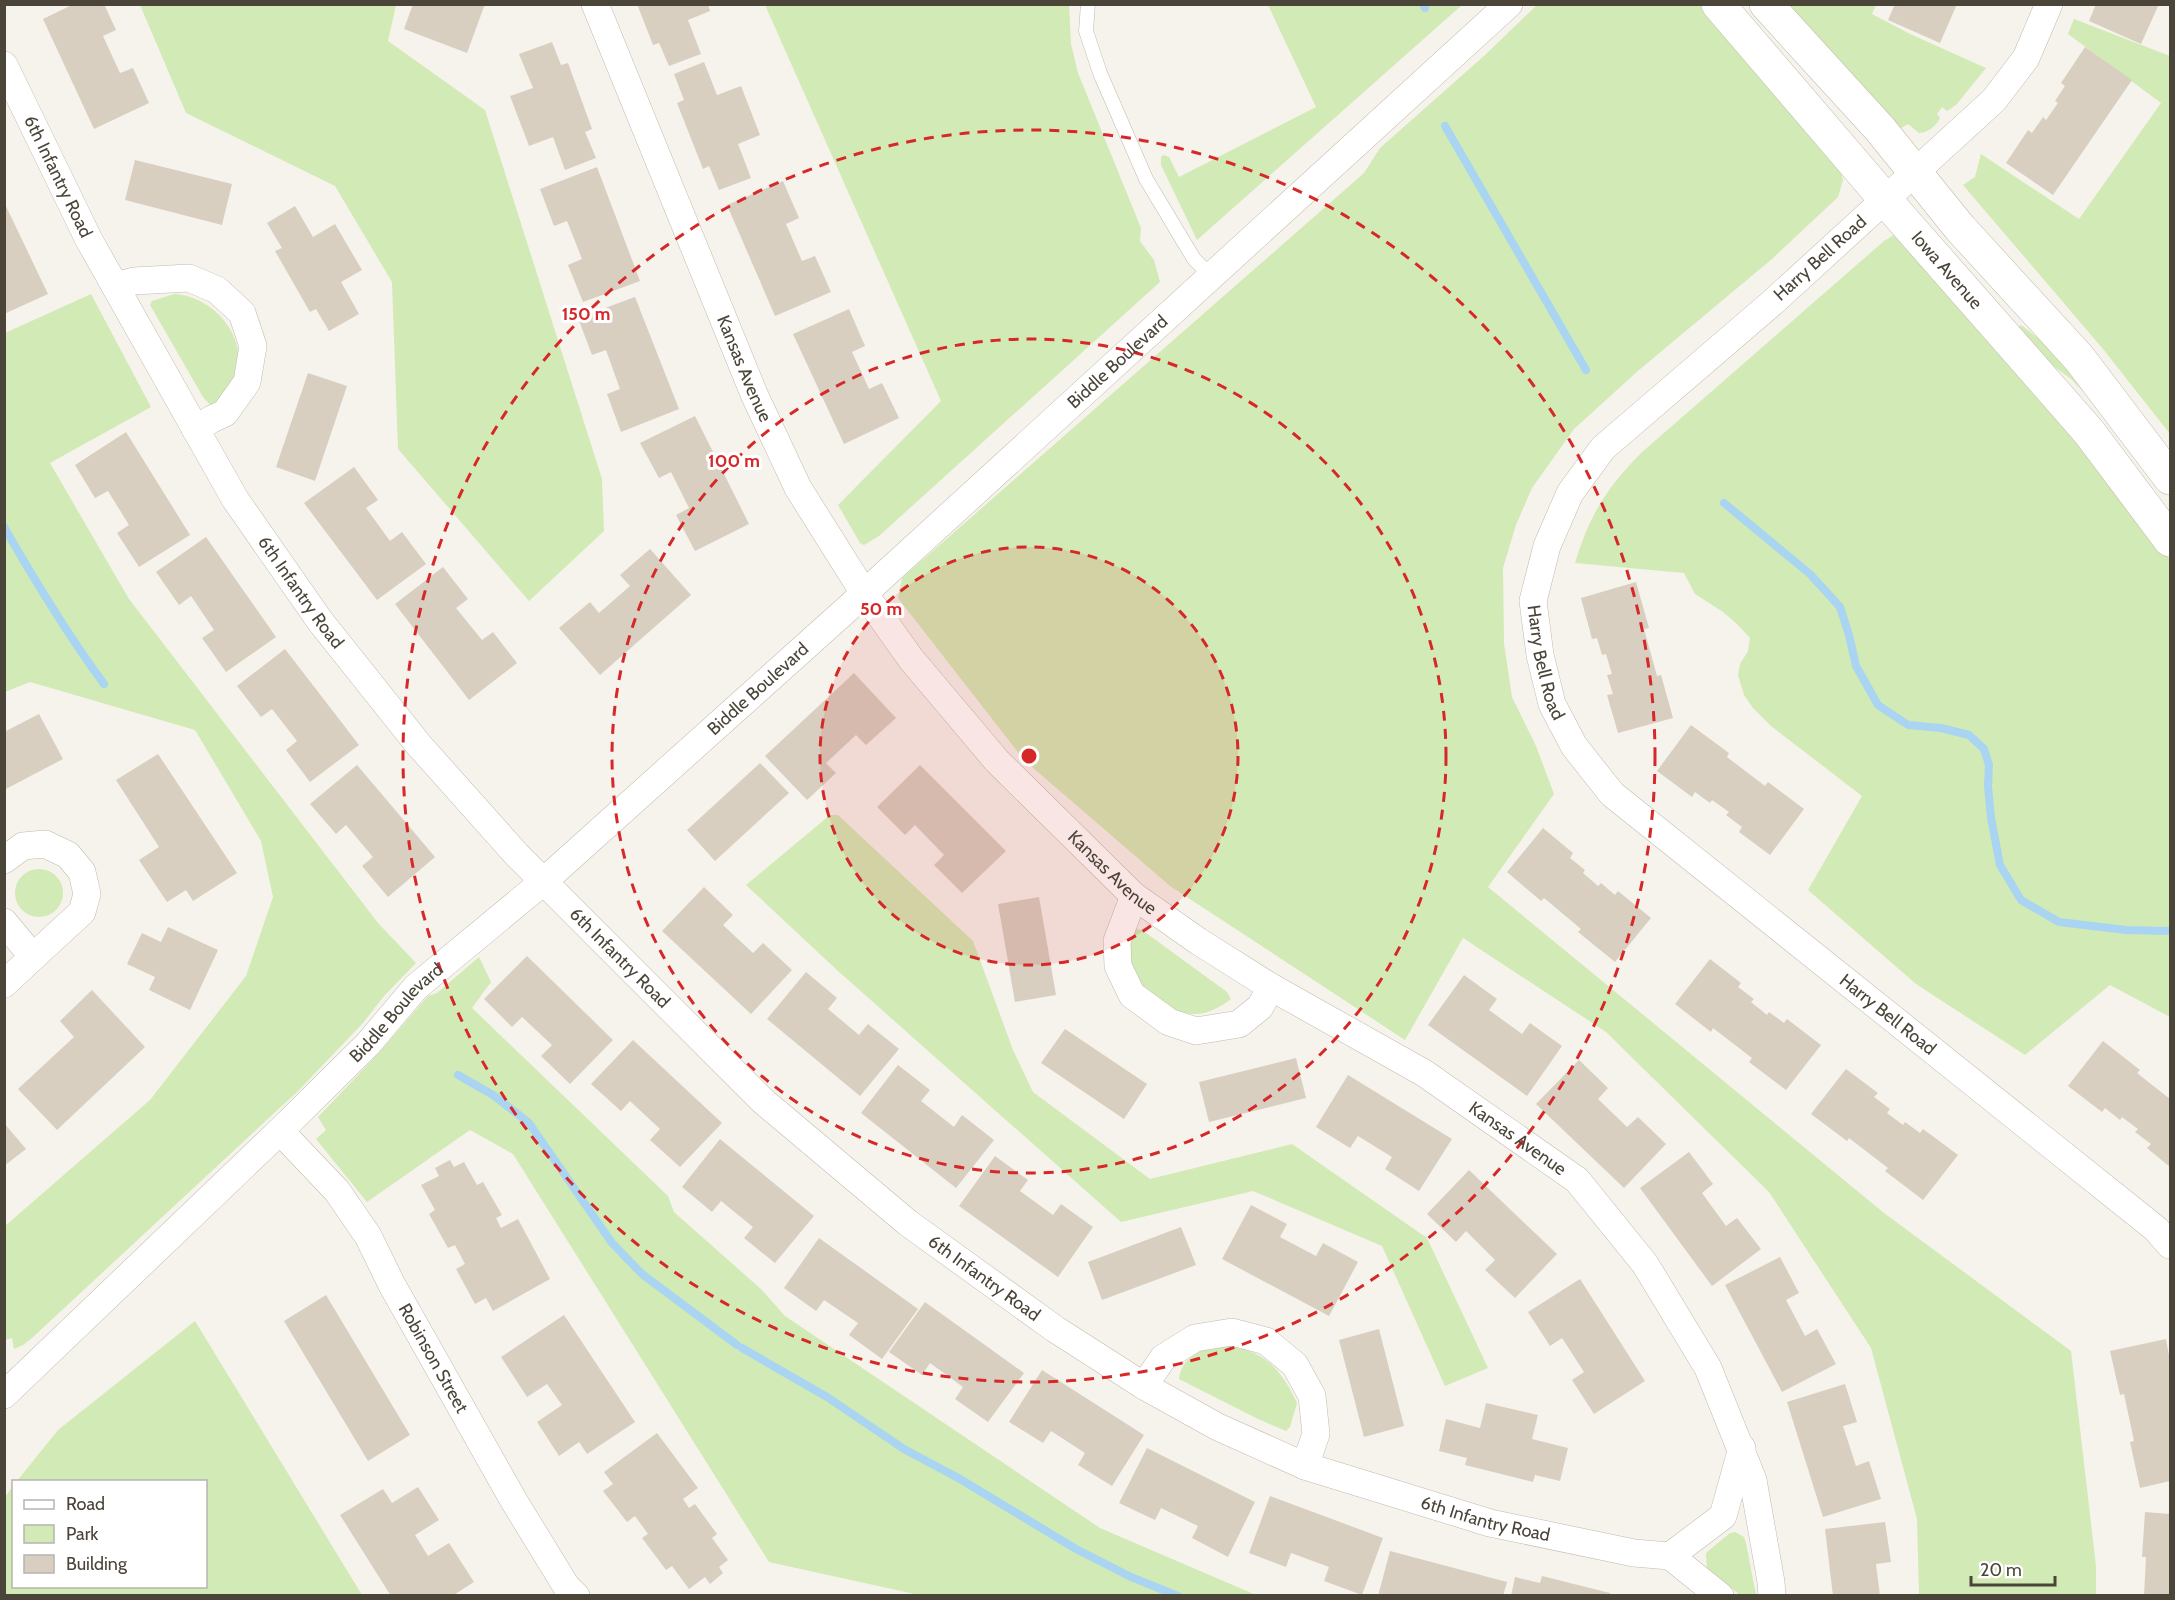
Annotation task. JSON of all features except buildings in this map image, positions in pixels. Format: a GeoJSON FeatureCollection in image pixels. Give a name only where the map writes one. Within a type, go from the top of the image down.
{"type":"FeatureCollection","features":[{"type":"Feature","properties":{"kind":"street","name":"Kansas Avenue"},"geometry":{"type":"LineString","coordinates":[[595,4],[754,394],[798,488],[864,594],[911,659],[997,761],[1134,896],[1198,941],[1271,987],[1424,1073],[1577,1180],[1645,1264],[1708,1368],[1753,1480],[1772,1596]]}},
{"type":"Feature","properties":{"kind":"street","name":"Biddle Boulevard"},"geometry":{"type":"LineString","coordinates":[[9,1385],[280,1131],[368,1044],[416,987],[544,881],[864,594],[1509,4]]}},
{"type":"Feature","properties":{"kind":"street","name":"Iowa Avenue"},"geometry":{"type":"LineString","coordinates":[[1718,4],[2089,432],[2170,540]]}},
{"type":"Feature","properties":{"kind":"street","name":"Iowa Avenue"},"geometry":{"type":"LineString","coordinates":[[1766,4],[1880,129],[1960,228],[2079,358],[2170,478]]}},
{"type":"Feature","properties":{"kind":"street","name":"Harry Bell Road"},"geometry":{"type":"LineString","coordinates":[[2049,4],[2026,58],[1994,100],[1773,302],[1603,448],[1570,493],[1547,546],[1533,601],[1540,655],[1552,704],[1574,746],[1612,794],[2156,1229],[2170,1245]]}},
{"type":"Feature","properties":{"kind":"street","name":"6th Infantry Road"},"geometry":{"type":"LineString","coordinates":[[4,65],[89,240],[195,429],[235,499],[320,621],[418,744],[517,855],[763,1101],[899,1216],[1055,1329],[1144,1386],[1218,1427],[1305,1466],[1490,1523],[1634,1553],[1670,1556]]}},
{"type":"Feature","properties":{"kind":"street"},"geometry":{"type":"LineString","coordinates":[[114,286],[134,281],[189,278],[217,290],[242,313],[253,346],[247,382],[225,413],[195,429]]}},
{"type":"Feature","properties":{"kind":"street"},"geometry":{"type":"LineString","coordinates":[[4,860],[23,846],[45,844],[68,855],[82,872],[87,894],[82,912],[4,984]]}},
{"type":"Feature","properties":{"kind":"street"},"geometry":{"type":"LineString","coordinates":[[1134,896],[1117,941],[1118,966],[1132,994],[1169,1022],[1196,1031],[1239,1024],[1260,1007],[1271,987]]}},
{"type":"Feature","properties":{"kind":"street"},"geometry":{"type":"LineString","coordinates":[[4,921],[33,957]]}},
{"type":"Feature","properties":{"kind":"street","name":"Robinson Street"},"geometry":{"type":"LineString","coordinates":[[280,1131],[337,1191],[368,1236],[392,1285],[514,1501],[567,1586],[576,1596]]}},
{"type":"Feature","properties":{"kind":"street"},"geometry":{"type":"LineString","coordinates":[[1144,1386],[1163,1358],[1195,1338],[1232,1332],[1266,1341],[1295,1365],[1312,1396],[1316,1434],[1305,1466]]}},
{"type":"Feature","properties":{"kind":"street"},"geometry":{"type":"LineString","coordinates":[[1720,1596],[1670,1556],[1723,1516],[1742,1448]]}},
{"type":"Feature","properties":{"kind":"lane"},"geometry":{"type":"LineString","coordinates":[[1088,4],[1086,31],[1100,73],[1146,179],[1194,259],[1212,277]]}},
{"type":"Feature","properties":{"kind":"green space"},"geometry":{"type":"Polygon","coordinates":[[[140,5],[396,5],[388,41],[485,110],[602,479],[604,531],[529,601],[398,449],[392,282],[335,186],[186,113],[140,5]]]}},
{"type":"Feature","properties":{"kind":"green space"},"geometry":{"type":"Polygon","coordinates":[[[765,5],[1069,5],[1071,44],[1078,73],[1141,228],[1140,241],[1154,260],[1160,282],[879,536],[864,545],[860,543],[838,505],[941,401],[765,5]]]}},
{"type":"Feature","properties":{"kind":"green space"},"geometry":{"type":"Polygon","coordinates":[[[1268,5],[1462,5],[1197,240],[1161,165],[1161,157],[1164,155],[1169,157],[1179,177],[1316,107],[1268,5]]]}},
{"type":"Feature","properties":{"kind":"green space"},"geometry":{"type":"Polygon","coordinates":[[[1537,5],[1705,5],[1839,165],[1843,180],[1838,197],[1772,259],[1639,370],[1574,429],[1532,488],[1516,525],[1503,568],[1504,643],[1512,697],[1536,746],[1554,794],[1488,887],[1884,1213],[2071,1351],[2096,1566],[2096,1595],[1919,1595],[1917,1519],[1871,1348],[1769,1192],[1606,1032],[1463,938],[1405,1040],[1170,886],[1024,760],[898,598],[902,578],[1364,173],[1380,148],[1485,55],[1537,5]]]}},
{"type":"Feature","properties":{"kind":"green space"},"geometry":{"type":"Polygon","coordinates":[[[1781,5],[1876,5],[1872,14],[1910,34],[1986,68],[1956,105],[1947,111],[1942,107],[1937,114],[1940,118],[1926,132],[1919,133],[1908,124],[1898,130],[1781,5]]]}},
{"type":"Feature","properties":{"kind":"green space"},"geometry":{"type":"Polygon","coordinates":[[[2074,19],[2170,56],[2170,434],[2103,349],[1963,185],[1975,177],[1981,154],[2079,219],[2161,103],[2068,34],[2074,19]]]}},
{"type":"Feature","properties":{"kind":"green space"},"geometry":{"type":"Polygon","coordinates":[[[1894,235],[2090,451],[2170,560],[2170,1017],[2110,985],[2025,1055],[1916,984],[1808,890],[1862,796],[1771,726],[1753,708],[1744,695],[1738,675],[1740,664],[1748,651],[1750,638],[1723,612],[1695,594],[1684,573],[1575,563],[1600,503],[1618,478],[1641,453],[1884,241],[1894,235]]]}},
{"type":"Feature","properties":{"kind":"green space"},"geometry":{"type":"Polygon","coordinates":[[[91,294],[151,407],[50,463],[129,599],[378,923],[416,963],[298,1091],[32,1338],[14,1349],[12,1338],[5,1340],[5,1226],[150,1100],[246,976],[273,897],[261,841],[195,730],[30,682],[5,692],[5,333],[91,294]]]}},
{"type":"Feature","properties":{"kind":"green space"},"geometry":{"type":"Polygon","coordinates":[[[174,294],[187,296],[210,307],[228,326],[234,337],[238,350],[237,375],[229,395],[211,406],[203,397],[150,305],[152,301],[174,294]]]}},
{"type":"Feature","properties":{"kind":"green space"},"geometry":{"type":"Polygon","coordinates":[[[2021,325],[2061,356],[2087,387],[2083,391],[2048,362],[2017,328],[2021,325]]]}},
{"type":"Feature","properties":{"kind":"green space"},"geometry":{"type":"Polygon","coordinates":[[[830,815],[838,815],[973,941],[1013,1050],[1033,1092],[1150,1179],[1292,1144],[1427,1238],[1488,1368],[1445,1386],[1382,1246],[1253,1191],[1121,1222],[838,971],[746,885],[830,815]]]}},
{"type":"Feature","properties":{"kind":"green space"},"geometry":{"type":"Polygon","coordinates":[[[34,869],[44,869],[59,879],[63,893],[62,902],[53,913],[44,917],[34,917],[19,907],[15,898],[15,888],[25,873],[34,869]]]}},
{"type":"Feature","properties":{"kind":"green space"},"geometry":{"type":"Polygon","coordinates":[[[1136,929],[1142,930],[1227,992],[1231,999],[1213,1010],[1198,1014],[1181,1012],[1158,1002],[1140,985],[1129,963],[1128,951],[1136,929]]]}},
{"type":"Feature","properties":{"kind":"green space"},"geometry":{"type":"Polygon","coordinates":[[[479,957],[491,982],[472,1008],[668,1196],[674,1212],[762,1290],[785,1316],[1100,1528],[1256,1595],[919,1595],[769,1562],[513,1154],[470,1130],[367,1202],[316,1139],[326,1130],[318,1117],[378,1054],[428,996],[437,993],[479,957]]]}},
{"type":"Feature","properties":{"kind":"green space"},"geometry":{"type":"Polygon","coordinates":[[[195,1321],[362,1595],[5,1595],[5,1497],[12,1487],[12,1588],[207,1588],[207,1480],[18,1480],[58,1430],[195,1321]]]}},
{"type":"Feature","properties":{"kind":"green space"},"geometry":{"type":"Polygon","coordinates":[[[1218,1345],[1257,1354],[1276,1369],[1297,1403],[1290,1427],[1286,1431],[1179,1379],[1187,1360],[1205,1349],[1218,1345]]]}},
{"type":"Feature","properties":{"kind":"green space"},"geometry":{"type":"Polygon","coordinates":[[[1735,1532],[1744,1537],[1746,1543],[1756,1595],[1740,1595],[1707,1568],[1707,1552],[1730,1533],[1735,1532]]]}},
{"type":"Feature","properties":{"kind":"waterway"},"geometry":{"type":"LineString","coordinates":[[1423,4],[1425,8]]}},
{"type":"Feature","properties":{"kind":"waterway"},"geometry":{"type":"LineString","coordinates":[[1445,126],[1586,370]]}},
{"type":"Feature","properties":{"kind":"waterway"},"geometry":{"type":"LineString","coordinates":[[1724,503],[1810,574],[1840,607],[1856,666],[1878,705],[1908,725],[1941,728],[1969,735],[1984,749],[1989,765],[1991,818],[2000,865],[2021,900],[2059,922],[2126,930],[2170,931]]}},
{"type":"Feature","properties":{"kind":"waterway"},"geometry":{"type":"LineString","coordinates":[[4,527],[52,607],[104,684]]}},
{"type":"Feature","properties":{"kind":"waterway"},"geometry":{"type":"LineString","coordinates":[[458,1075],[493,1095],[529,1123],[612,1243],[642,1274],[737,1345]]}},
{"type":"Feature","properties":{"kind":"waterway"},"geometry":{"type":"LineString","coordinates":[[742,1348],[827,1397],[904,1449],[960,1479],[1076,1549],[1131,1577],[1178,1596]]}}]}
